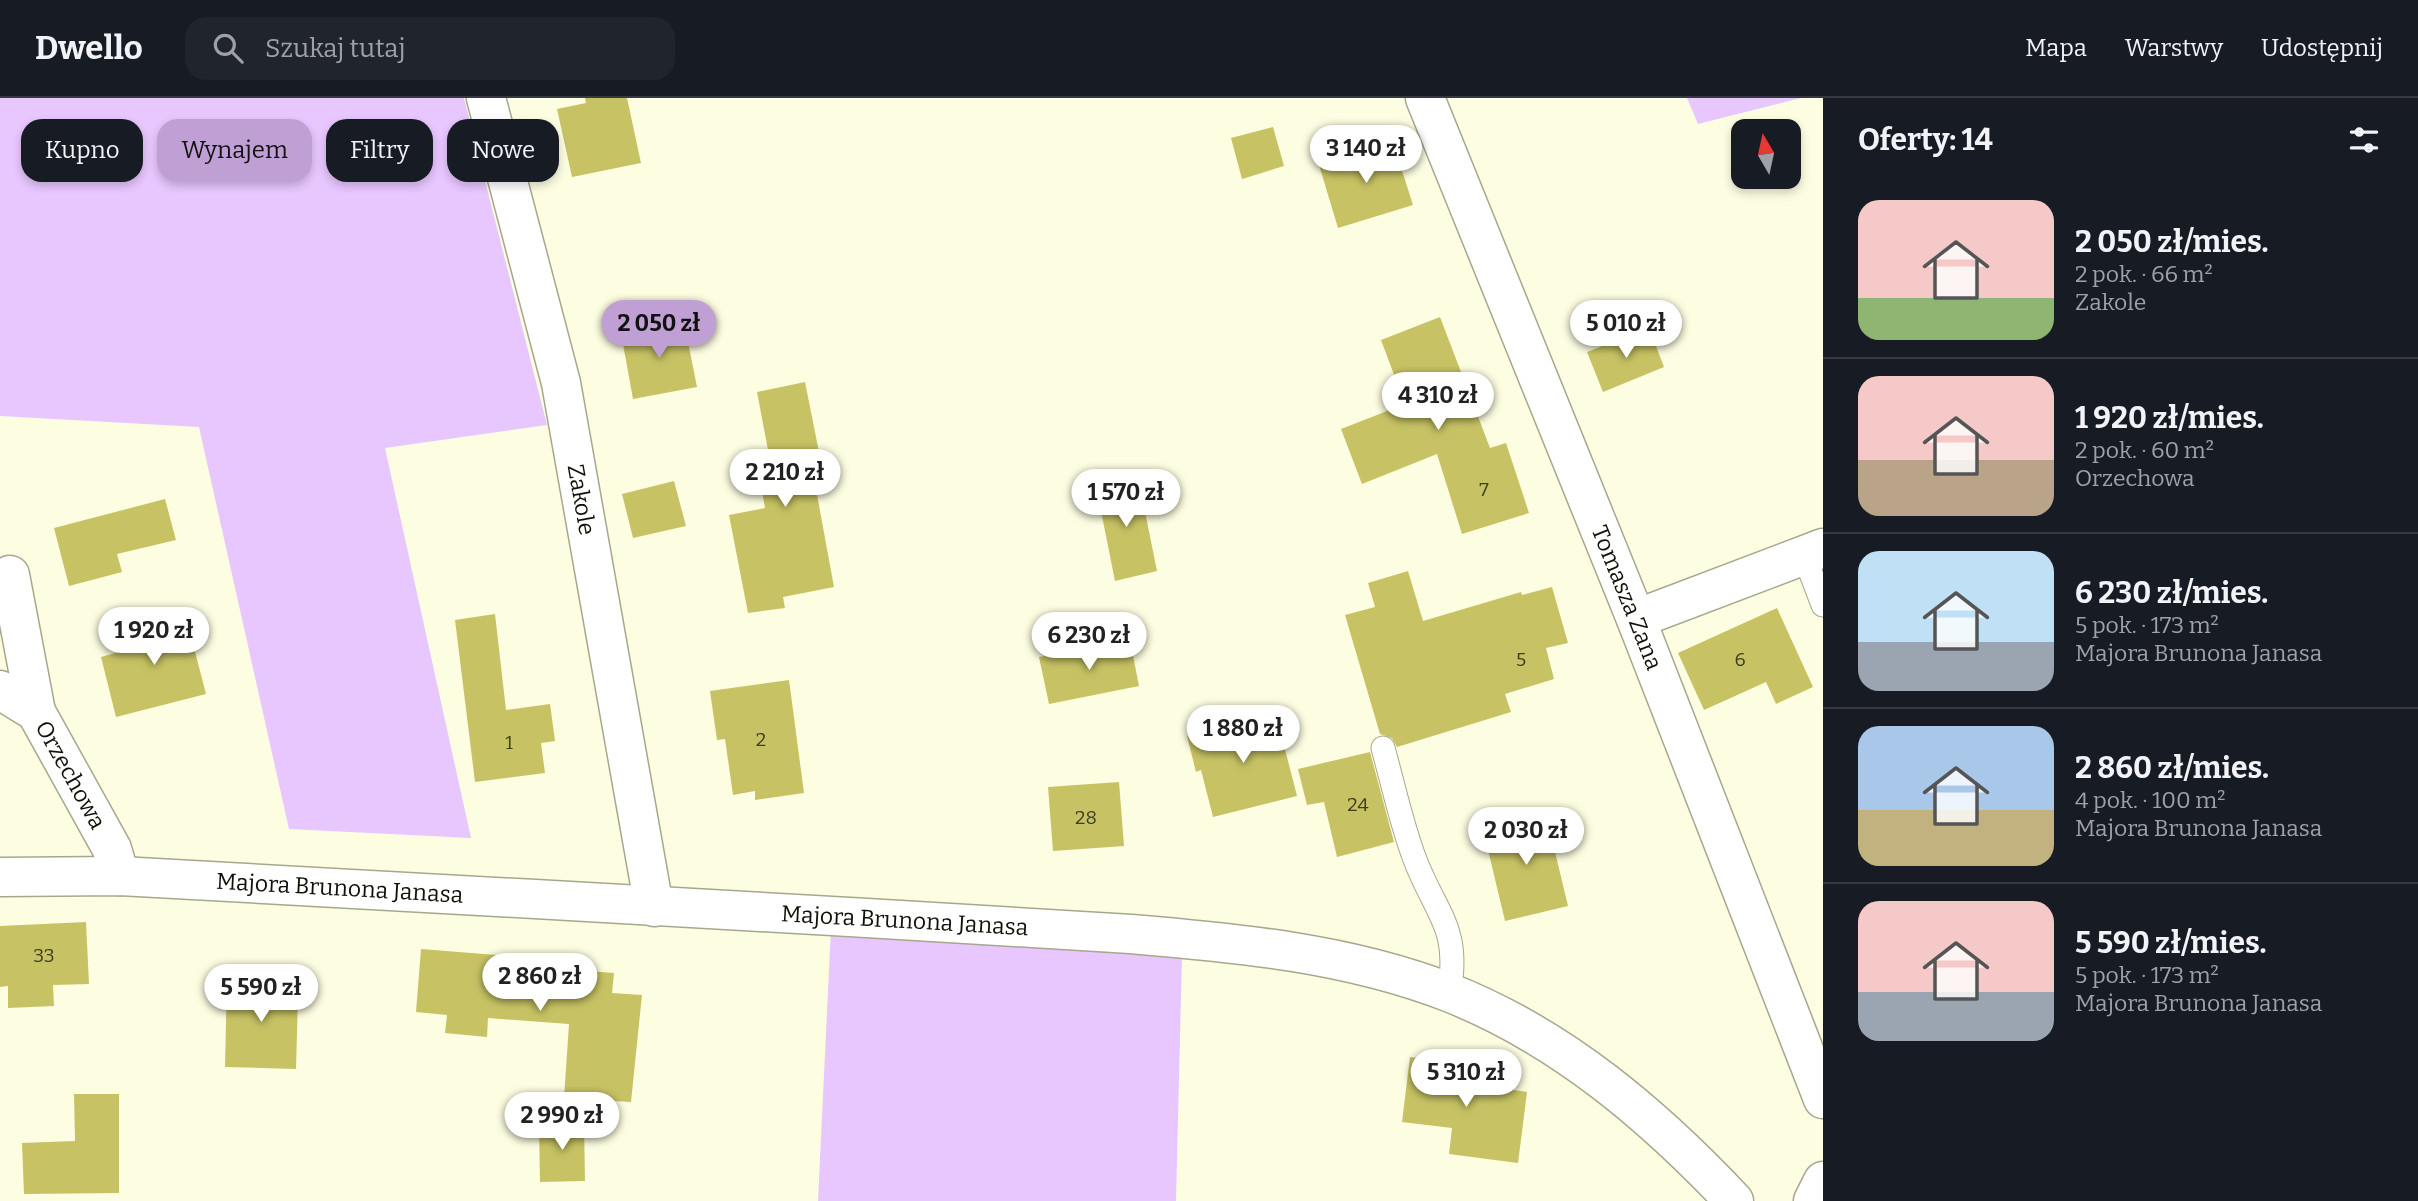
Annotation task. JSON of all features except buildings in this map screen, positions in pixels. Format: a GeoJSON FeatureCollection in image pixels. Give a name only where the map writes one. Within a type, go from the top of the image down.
{"type":"FeatureCollection","features":[{"type":"Feature","properties":{"kind":"street","name":"Zakole"},"geometry":{"type":"LineString","coordinates":[[486,98],[561,383],[654,906]]}},
{"type":"Feature","properties":{"kind":"street","name":"Tomasza Zana"},"geometry":{"type":"LineString","coordinates":[[1425,98],[1636,619],[1823,1099]]}},
{"type":"Feature","properties":{"kind":"street"},"geometry":{"type":"LineString","coordinates":[[1636,619],[1813,552]]}},
{"type":"Feature","properties":{"kind":"street"},"geometry":{"type":"LineString","coordinates":[[10,575],[36,712]]}},
{"type":"Feature","properties":{"kind":"street","name":"Orzechowa"},"geometry":{"type":"LineString","coordinates":[[0,690],[36,712],[112,849],[120,876]]}},
{"type":"Feature","properties":{"kind":"street","name":"Majora Brunona Janasa"},"geometry":{"type":"LineString","coordinates":[[0,877],[120,876],[1004,926],[1233,943],[1377,969],[1449,993],[1526,1030],[1596,1075],[1670,1135],[1734,1201]]}},
{"type":"Feature","properties":{"kind":"street"},"geometry":{"type":"LineString","coordinates":[[1813,1201],[1823,1181]]}},
{"type":"Feature","properties":{"kind":"lane"},"geometry":{"type":"LineString","coordinates":[[1813,552],[1823,605]]}},
{"type":"Feature","properties":{"kind":"lane"},"geometry":{"type":"LineString","coordinates":[[1383,748],[1414,857],[1451,939],[1454,966],[1449,993]]}},
{"type":"Feature","properties":{"kind":"shaded area"},"geometry":{"type":"Polygon","coordinates":[[[0,98],[464,98],[469,119],[447,119],[447,182],[485,182],[547,425],[385,448],[471,838],[289,829],[199,427],[0,416],[0,98]]]}},
{"type":"Feature","properties":{"kind":"shaded area"},"geometry":{"type":"Polygon","coordinates":[[[1687,98],[1801,98],[1698,124],[1687,98]]]}},
{"type":"Feature","properties":{"kind":"shaded area"},"geometry":{"type":"Polygon","coordinates":[[[831,928],[1182,956],[1176,1201],[818,1201],[831,928]]]}}]}
